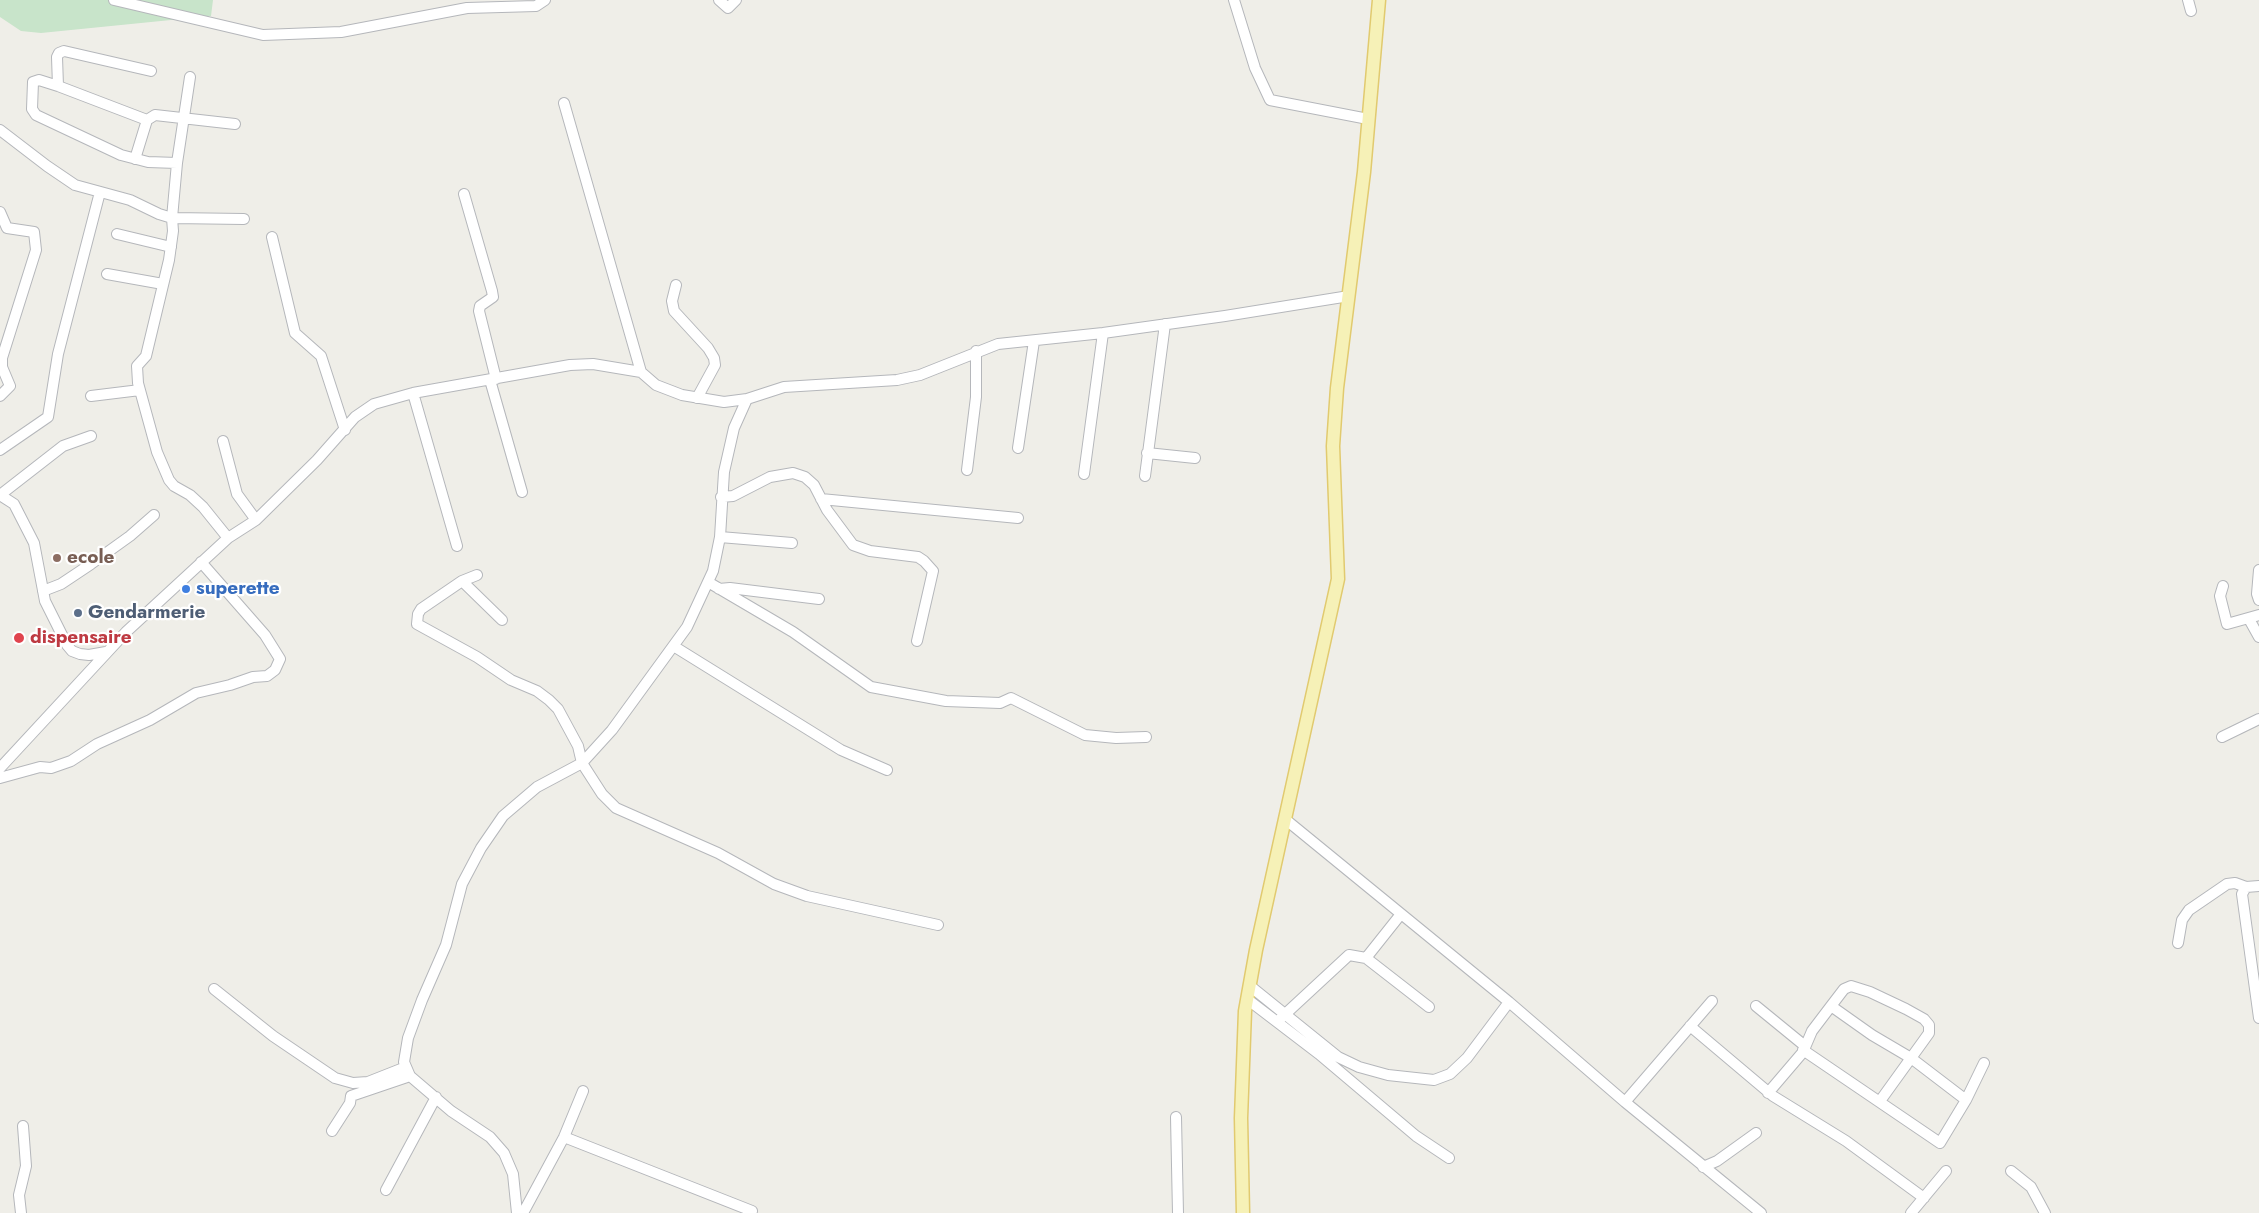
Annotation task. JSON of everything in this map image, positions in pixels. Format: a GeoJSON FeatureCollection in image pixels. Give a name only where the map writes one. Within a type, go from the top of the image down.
{"type":"FeatureCollection","features":[{"type":"Feature","properties":{"kind":"main road"},"geometry":{"type":"LineString","coordinates":[[1243,1213],[1242,1049],[1247,999],[1338,579],[1333,446],[1337,388],[1349,296],[1379,0]]}},
{"type":"Feature","properties":{"kind":"street"},"geometry":{"type":"LineString","coordinates":[[114,0],[263,35],[341,32],[475,8],[535,3],[545,0]]}},
{"type":"Feature","properties":{"kind":"street"},"geometry":{"type":"LineString","coordinates":[[460,0],[475,8]]}},
{"type":"Feature","properties":{"kind":"street"},"geometry":{"type":"LineString","coordinates":[[719,0],[728,8],[736,0]]}},
{"type":"Feature","properties":{"kind":"street"},"geometry":{"type":"LineString","coordinates":[[1234,0],[1255,68],[1270,100],[1368,119]]}},
{"type":"Feature","properties":{"kind":"street"},"geometry":{"type":"LineString","coordinates":[[2188,0],[2191,11]]}},
{"type":"Feature","properties":{"kind":"street"},"geometry":{"type":"LineString","coordinates":[[58,86],[57,57],[64,51],[151,71]]}},
{"type":"Feature","properties":{"kind":"street"},"geometry":{"type":"LineString","coordinates":[[190,77],[177,163],[171,247],[146,356],[137,366],[140,390],[144,396],[157,452],[169,480],[174,486],[203,507],[228,538]]}},
{"type":"Feature","properties":{"kind":"street"},"geometry":{"type":"LineString","coordinates":[[147,120],[58,86],[39,80],[34,82],[32,109],[34,113],[135,159],[177,163]]}},
{"type":"Feature","properties":{"kind":"street"},"geometry":{"type":"LineString","coordinates":[[564,103],[641,372]]}},
{"type":"Feature","properties":{"kind":"street"},"geometry":{"type":"LineString","coordinates":[[135,159],[147,120],[155,115],[235,124]]}},
{"type":"Feature","properties":{"kind":"street"},"geometry":{"type":"LineString","coordinates":[[0,130],[47,166],[75,184],[130,200],[172,218],[244,219]]}},
{"type":"Feature","properties":{"kind":"street"},"geometry":{"type":"LineString","coordinates":[[0,450],[48,417],[58,354],[100,192]]}},
{"type":"Feature","properties":{"kind":"street"},"geometry":{"type":"LineString","coordinates":[[464,194],[493,297],[480,306],[479,310],[493,379],[522,492]]}},
{"type":"Feature","properties":{"kind":"street"},"geometry":{"type":"LineString","coordinates":[[0,212],[7,228],[34,232],[36,250],[2,358],[2,367],[10,386],[0,396]]}},
{"type":"Feature","properties":{"kind":"street"},"geometry":{"type":"LineString","coordinates":[[116,234],[171,247]]}},
{"type":"Feature","properties":{"kind":"street"},"geometry":{"type":"LineString","coordinates":[[272,238],[295,333],[321,356],[344,430]]}},
{"type":"Feature","properties":{"kind":"street"},"geometry":{"type":"LineString","coordinates":[[107,274],[163,284]]}},
{"type":"Feature","properties":{"kind":"street"},"geometry":{"type":"LineString","coordinates":[[676,285],[672,301],[674,311],[708,348],[714,358],[714,365],[697,398]]}},
{"type":"Feature","properties":{"kind":"street"},"geometry":{"type":"LineString","coordinates":[[0,768],[106,652],[228,538],[256,520],[356,417],[374,404],[413,393],[578,364],[616,366],[641,372],[656,385],[697,398],[724,402],[747,399],[784,387],[897,380],[920,375],[976,351],[998,344],[1103,333],[1281,308],[1349,296]]}},
{"type":"Feature","properties":{"kind":"street"},"geometry":{"type":"LineString","coordinates":[[1145,476],[1165,324]]}},
{"type":"Feature","properties":{"kind":"street"},"geometry":{"type":"LineString","coordinates":[[1084,474],[1103,333]]}},
{"type":"Feature","properties":{"kind":"street"},"geometry":{"type":"LineString","coordinates":[[1018,448],[1034,341]]}},
{"type":"Feature","properties":{"kind":"street"},"geometry":{"type":"LineString","coordinates":[[967,470],[976,397],[976,351]]}},
{"type":"Feature","properties":{"kind":"street"},"geometry":{"type":"LineString","coordinates":[[91,396],[140,390]]}},
{"type":"Feature","properties":{"kind":"street"},"geometry":{"type":"LineString","coordinates":[[413,393],[457,546]]}},
{"type":"Feature","properties":{"kind":"street"},"geometry":{"type":"LineString","coordinates":[[517,1213],[513,1174],[504,1152],[490,1137],[451,1111],[408,1072],[404,1056],[408,1038],[446,945],[462,884],[481,848],[504,816],[537,787],[582,762],[612,730],[675,647],[713,571],[720,537],[724,472],[734,428],[747,399]]}},
{"type":"Feature","properties":{"kind":"street"},"geometry":{"type":"LineString","coordinates":[[90,436],[63,446],[0,495],[14,504],[34,543],[43,592],[49,612],[72,651],[90,655],[106,652]]}},
{"type":"Feature","properties":{"kind":"street"},"geometry":{"type":"LineString","coordinates":[[223,441],[237,494],[256,520]]}},
{"type":"Feature","properties":{"kind":"street"},"geometry":{"type":"LineString","coordinates":[[1147,453],[1195,458]]}},
{"type":"Feature","properties":{"kind":"street"},"geometry":{"type":"LineString","coordinates":[[721,497],[734,496],[770,477],[793,472],[804,477],[814,485],[827,510],[853,545],[870,551],[918,557],[924,560],[933,571],[917,641]]}},
{"type":"Feature","properties":{"kind":"street"},"geometry":{"type":"LineString","coordinates":[[821,499],[1018,518]]}},
{"type":"Feature","properties":{"kind":"street"},"geometry":{"type":"LineString","coordinates":[[43,592],[61,584],[91,564],[130,536],[154,514]]}},
{"type":"Feature","properties":{"kind":"street"},"geometry":{"type":"LineString","coordinates":[[720,537],[792,543]]}},
{"type":"Feature","properties":{"kind":"street"},"geometry":{"type":"LineString","coordinates":[[0,778],[40,767],[52,768],[71,761],[96,744],[150,720],[196,693],[230,685],[252,677],[267,676],[275,670],[280,659],[265,635],[201,562]]}},
{"type":"Feature","properties":{"kind":"street"},"geometry":{"type":"LineString","coordinates":[[2259,570],[2257,594],[2259,600]]}},
{"type":"Feature","properties":{"kind":"street"},"geometry":{"type":"LineString","coordinates":[[477,576],[462,581],[421,609],[418,614],[417,624],[476,657],[511,680],[537,691],[549,700],[558,709],[578,746],[582,762],[602,794],[616,808],[718,853],[774,884],[807,896],[938,925]]}},
{"type":"Feature","properties":{"kind":"street"},"geometry":{"type":"LineString","coordinates":[[462,581],[502,620]]}},
{"type":"Feature","properties":{"kind":"street"},"geometry":{"type":"LineString","coordinates":[[708,582],[793,632],[871,687],[946,701],[1000,703],[1011,698],[1085,736],[1146,737]]}},
{"type":"Feature","properties":{"kind":"street"},"geometry":{"type":"LineString","coordinates":[[2223,586],[2220,596],[2226,624],[2259,615]]}},
{"type":"Feature","properties":{"kind":"street"},"geometry":{"type":"LineString","coordinates":[[719,589],[730,588],[819,599]]}},
{"type":"Feature","properties":{"kind":"street"},"geometry":{"type":"LineString","coordinates":[[2249,619],[2259,637]]}},
{"type":"Feature","properties":{"kind":"street"},"geometry":{"type":"LineString","coordinates":[[675,647],[841,750],[887,770]]}},
{"type":"Feature","properties":{"kind":"street"},"geometry":{"type":"LineString","coordinates":[[2222,737],[2259,719]]}},
{"type":"Feature","properties":{"kind":"street"},"geometry":{"type":"LineString","coordinates":[[1285,819],[1509,1002],[1625,1102],[1761,1213]]}},
{"type":"Feature","properties":{"kind":"street"},"geometry":{"type":"LineString","coordinates":[[2178,943],[2182,920],[2189,910],[2227,884],[2234,883],[2246,887],[2259,886]]}},
{"type":"Feature","properties":{"kind":"street"},"geometry":{"type":"LineString","coordinates":[[2246,887],[2242,894],[2259,1018]]}},
{"type":"Feature","properties":{"kind":"street"},"geometry":{"type":"LineString","coordinates":[[1366,958],[1401,914]]}},
{"type":"Feature","properties":{"kind":"street"},"geometry":{"type":"LineString","coordinates":[[1276,1021],[1287,1015],[1341,961],[1349,956],[1366,958],[1429,1007]]}},
{"type":"Feature","properties":{"kind":"street"},"geometry":{"type":"LineString","coordinates":[[1250,986],[1338,1057],[1359,1067],[1388,1076],[1434,1080],[1450,1074],[1467,1058],[1509,1002]]}},
{"type":"Feature","properties":{"kind":"street"},"geometry":{"type":"LineString","coordinates":[[1768,1093],[1804,1048],[1812,1031],[1844,989],[1857,986],[1924,1019],[1929,1025],[1929,1033],[1880,1101]]}},
{"type":"Feature","properties":{"kind":"street"},"geometry":{"type":"LineString","coordinates":[[214,990],[272,1036],[334,1078],[354,1083],[368,1082],[408,1072]]}},
{"type":"Feature","properties":{"kind":"street"},"geometry":{"type":"LineString","coordinates":[[1247,999],[1320,1054],[1416,1136],[1449,1158]]}},
{"type":"Feature","properties":{"kind":"street"},"geometry":{"type":"LineString","coordinates":[[1625,1102],[1712,1001]]}},
{"type":"Feature","properties":{"kind":"street"},"geometry":{"type":"LineString","coordinates":[[1756,1006],[1841,1077],[1880,1101],[1897,1115],[1940,1143],[1966,1100],[1984,1063]]}},
{"type":"Feature","properties":{"kind":"street"},"geometry":{"type":"LineString","coordinates":[[1831,1006],[1872,1035],[1911,1058],[1966,1100]]}},
{"type":"Feature","properties":{"kind":"street"},"geometry":{"type":"LineString","coordinates":[[1690,1026],[1768,1093],[1798,1114],[1846,1141],[1924,1198]]}},
{"type":"Feature","properties":{"kind":"street"},"geometry":{"type":"LineString","coordinates":[[332,1131],[350,1103],[352,1096],[408,1072]]}},
{"type":"Feature","properties":{"kind":"street"},"geometry":{"type":"LineString","coordinates":[[523,1213],[564,1137],[583,1091]]}},
{"type":"Feature","properties":{"kind":"street"},"geometry":{"type":"LineString","coordinates":[[386,1190],[436,1096]]}},
{"type":"Feature","properties":{"kind":"street"},"geometry":{"type":"LineString","coordinates":[[1176,1117],[1178,1213]]}},
{"type":"Feature","properties":{"kind":"street"},"geometry":{"type":"LineString","coordinates":[[21,1213],[19,1195],[26,1166],[23,1126]]}},
{"type":"Feature","properties":{"kind":"street"},"geometry":{"type":"LineString","coordinates":[[1704,1167],[1717,1161],[1756,1133]]}},
{"type":"Feature","properties":{"kind":"street"},"geometry":{"type":"LineString","coordinates":[[564,1137],[752,1211],[751,1213]]}},
{"type":"Feature","properties":{"kind":"street"},"geometry":{"type":"LineString","coordinates":[[1913,1212],[1946,1171]]}},
{"type":"Feature","properties":{"kind":"street"},"geometry":{"type":"LineString","coordinates":[[2011,1171],[2031,1187],[2046,1213]]}},
{"type":"Feature","properties":{"kind":"green space"},"geometry":{"type":"Polygon","coordinates":[[[0,0],[213,0],[211,16],[41,33],[21,31],[0,17],[0,0]]]}},
{"type":"Feature","properties":{"kind":"place","name":"ecole"},"geometry":{"type":"Point","coordinates":[57,558]}},
{"type":"Feature","properties":{"kind":"place","name":"superette"},"geometry":{"type":"Point","coordinates":[186,589]}},
{"type":"Feature","properties":{"kind":"place","name":"Gendarmerie"},"geometry":{"type":"Point","coordinates":[78,613]}},
{"type":"Feature","properties":{"kind":"place","name":"dispensaire"},"geometry":{"type":"Point","coordinates":[19,638]}}]}
